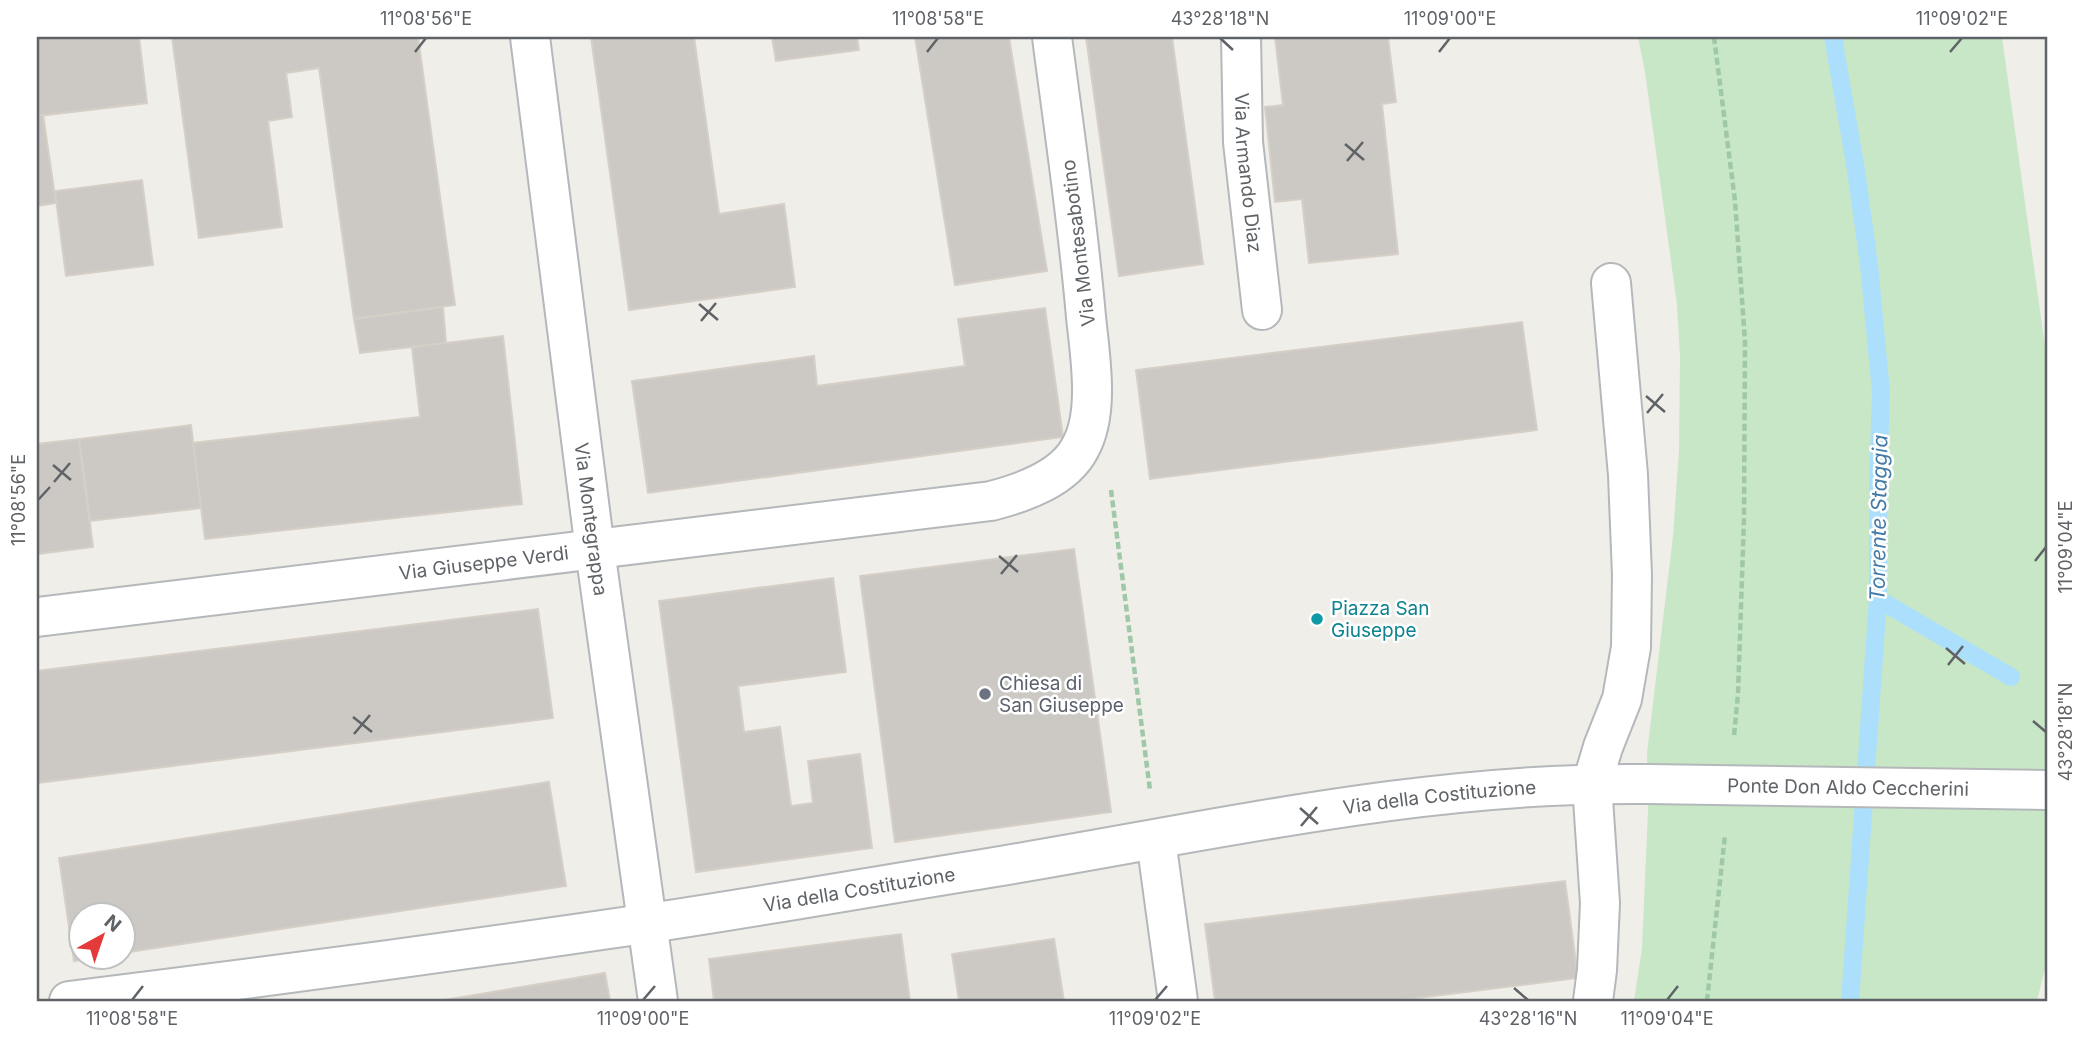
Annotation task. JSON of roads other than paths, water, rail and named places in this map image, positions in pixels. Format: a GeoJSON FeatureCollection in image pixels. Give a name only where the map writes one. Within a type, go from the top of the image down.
{"type":"FeatureCollection","features":[{"type":"Feature","properties":{"kind":"street","name":"Via Montegrappa"},"geometry":{"type":"LineString","coordinates":[[530,37],[595,550],[658,1001]]}},
{"type":"Feature","properties":{"kind":"street","name":"Via Montesabotino"},"geometry":{"type":"LineString","coordinates":[[1052,37],[1090,350],[1091,404],[1086,435],[1080,450]]}},
{"type":"Feature","properties":{"kind":"street","name":"Via Armando Diaz"},"geometry":{"type":"LineString","coordinates":[[1241,37],[1243,142],[1262,310]]}},
{"type":"Feature","properties":{"kind":"street"},"geometry":{"type":"LineString","coordinates":[[1593,1001],[1600,903],[1592,785],[1603,747],[1622,699],[1632,647],[1628,474],[1611,283]]}},
{"type":"Feature","properties":{"kind":"street","name":"Via Giuseppe Verdi"},"geometry":{"type":"LineString","coordinates":[[37,617],[991,501],[1046,480],[1062,469],[1080,450]]}},
{"type":"Feature","properties":{"kind":"street","name":"Via della Costituzione"},"geometry":{"type":"LineString","coordinates":[[69,1001],[141,997],[648,923],[1156,840],[1252,821],[1387,801],[1488,790],[1648,784]]}},
{"type":"Feature","properties":{"kind":"street","name":"Ponte Don Aldo Ceccherini"},"geometry":{"type":"LineString","coordinates":[[1648,784],[2048,790]]}},
{"type":"Feature","properties":{"kind":"street"},"geometry":{"type":"LineString","coordinates":[[1156,840],[1178,1001]]}},
{"type":"Feature","properties":{"kind":"waterway","name":"Torrente Staggia"},"geometry":{"type":"LineString","coordinates":[[1833,37],[1869,265],[1881,392],[1878,599],[1850,1001]]}},
{"type":"Feature","properties":{"kind":"waterway"},"geometry":{"type":"LineString","coordinates":[[1878,599],[2011,677]]}},
{"type":"Feature","properties":{"kind":"place","name":"Piazza San Giuseppe"},"geometry":{"type":"Point","coordinates":[1317,619]}},
{"type":"Feature","properties":{"kind":"place","name":"Chiesa di San Giuseppe"},"geometry":{"type":"Point","coordinates":[985,694]}}]}
